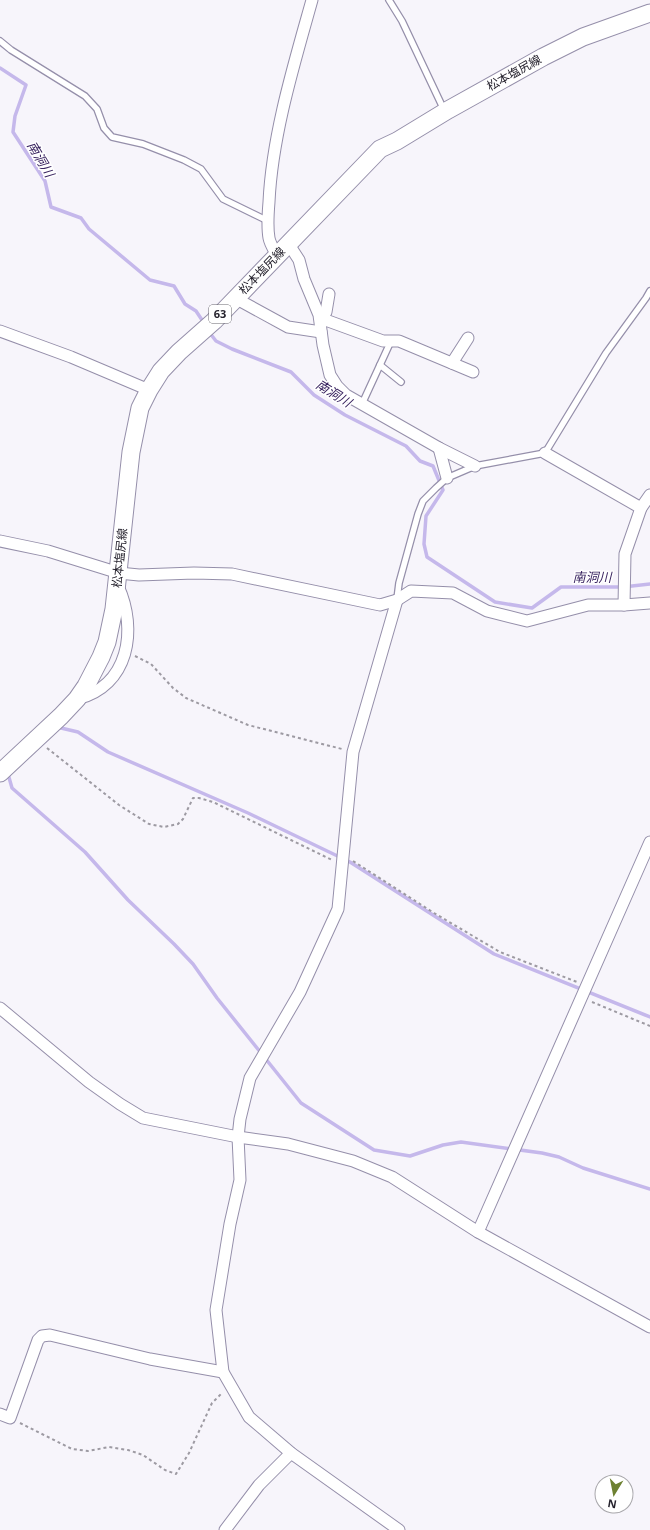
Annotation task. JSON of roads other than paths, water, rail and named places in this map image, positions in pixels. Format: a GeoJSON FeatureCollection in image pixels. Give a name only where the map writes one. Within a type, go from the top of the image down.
{"type":"FeatureCollection","features":[{"type":"Feature","properties":{"kind":"main road","name":"松本塩尻線"},"geometry":{"type":"LineString","coordinates":[[0,773],[77,699],[94,673],[107,642],[118,579],[130,452],[140,408],[161,371],[179,352],[214,320],[380,149],[398,141],[444,112],[543,57],[583,37],[650,13]]}},
{"type":"Feature","properties":{"kind":"street"},"geometry":{"type":"LineString","coordinates":[[312,0],[298,49],[277,138],[270,185],[268,221],[269,240],[299,260],[304,280],[320,318],[323,345],[330,375],[337,386],[346,395],[439,448],[474,466]]}},
{"type":"Feature","properties":{"kind":"street"},"geometry":{"type":"LineString","coordinates":[[320,318],[326,312],[329,294]]}},
{"type":"Feature","properties":{"kind":"street"},"geometry":{"type":"LineString","coordinates":[[235,298],[288,327],[321,332]]}},
{"type":"Feature","properties":{"kind":"street"},"geometry":{"type":"LineString","coordinates":[[320,318],[383,341],[399,341],[473,372]]}},
{"type":"Feature","properties":{"kind":"street"},"geometry":{"type":"LineString","coordinates":[[0,331],[71,357],[149,390]]}},
{"type":"Feature","properties":{"kind":"street"},"geometry":{"type":"LineString","coordinates":[[452,363],[468,338]]}},
{"type":"Feature","properties":{"kind":"street"},"geometry":{"type":"LineString","coordinates":[[439,448],[447,478]]}},
{"type":"Feature","properties":{"kind":"street"},"geometry":{"type":"LineString","coordinates":[[545,453],[642,508]]}},
{"type":"Feature","properties":{"kind":"street"},"geometry":{"type":"LineString","coordinates":[[624,605],[625,554],[642,508],[650,495]]}},
{"type":"Feature","properties":{"kind":"street"},"geometry":{"type":"LineString","coordinates":[[0,541],[48,551],[118,579],[139,575],[194,573],[232,574],[380,605],[397,600],[411,591],[454,593],[487,611],[527,621],[588,605],[624,605],[650,602]]}},
{"type":"Feature","properties":{"kind":"street"},"geometry":{"type":"LineString","coordinates":[[77,699],[94,693],[103,686],[119,668],[126,652],[129,626],[118,579]]}},
{"type":"Feature","properties":{"kind":"street"},"geometry":{"type":"LineString","coordinates":[[397,600],[353,752],[338,909],[300,992],[250,1078],[240,1119],[238,1138],[240,1180],[230,1224],[216,1310],[223,1372],[249,1416],[291,1453],[399,1530]]}},
{"type":"Feature","properties":{"kind":"street"},"geometry":{"type":"LineString","coordinates":[[478,1232],[650,842]]}},
{"type":"Feature","properties":{"kind":"street"},"geometry":{"type":"LineString","coordinates":[[0,1008],[89,1082],[131,1112],[142,1118],[238,1138],[288,1144],[353,1161],[392,1177],[478,1232],[650,1327]]}},
{"type":"Feature","properties":{"kind":"street"},"geometry":{"type":"LineString","coordinates":[[5,1416],[38,1340],[42,1336],[50,1334],[150,1359],[223,1372]]}},
{"type":"Feature","properties":{"kind":"street"},"geometry":{"type":"LineString","coordinates":[[225,1530],[259,1485],[291,1453]]}},
{"type":"Feature","properties":{"kind":"lane"},"geometry":{"type":"LineString","coordinates":[[389,0],[402,21],[444,112]]}},
{"type":"Feature","properties":{"kind":"lane"},"geometry":{"type":"LineString","coordinates":[[0,42],[10,50],[85,96],[97,109],[104,128],[112,137],[144,144],[184,160],[201,169],[223,199],[268,221]]}},
{"type":"Feature","properties":{"kind":"lane"},"geometry":{"type":"LineString","coordinates":[[397,600],[399,583],[423,501],[447,478],[474,466],[545,453],[606,353],[650,291]]}},
{"type":"Feature","properties":{"kind":"lane"},"geometry":{"type":"LineString","coordinates":[[362,404],[391,341]]}},
{"type":"Feature","properties":{"kind":"lane"},"geometry":{"type":"LineString","coordinates":[[380,365],[400,382]]}},
{"type":"Feature","properties":{"kind":"waterway","name":"南洞川"},"geometry":{"type":"LineString","coordinates":[[0,68],[26,85],[15,116],[13,132],[45,181],[51,207],[81,218],[89,229],[150,280],[174,286],[185,304],[196,311],[204,323]]}},
{"type":"Feature","properties":{"kind":"waterway","name":"南洞川"},"geometry":{"type":"LineString","coordinates":[[209,332],[216,341],[232,349],[291,372],[314,395],[345,415],[406,446],[420,461],[433,466],[443,490],[426,516],[424,544],[427,557],[495,602],[532,608],[561,587],[623,587],[650,584]]}},
{"type":"Feature","properties":{"kind":"waterway"},"geometry":{"type":"LineString","coordinates":[[61,728],[78,732],[108,752],[248,813],[350,862],[494,954],[650,1017]]}},
{"type":"Feature","properties":{"kind":"waterway"},"geometry":{"type":"LineString","coordinates":[[8,774],[12,788],[85,852],[128,900],[193,964],[217,998],[301,1103],[374,1150],[410,1156],[443,1145],[461,1142],[542,1153],[559,1157],[583,1168],[650,1189]]}}]}
